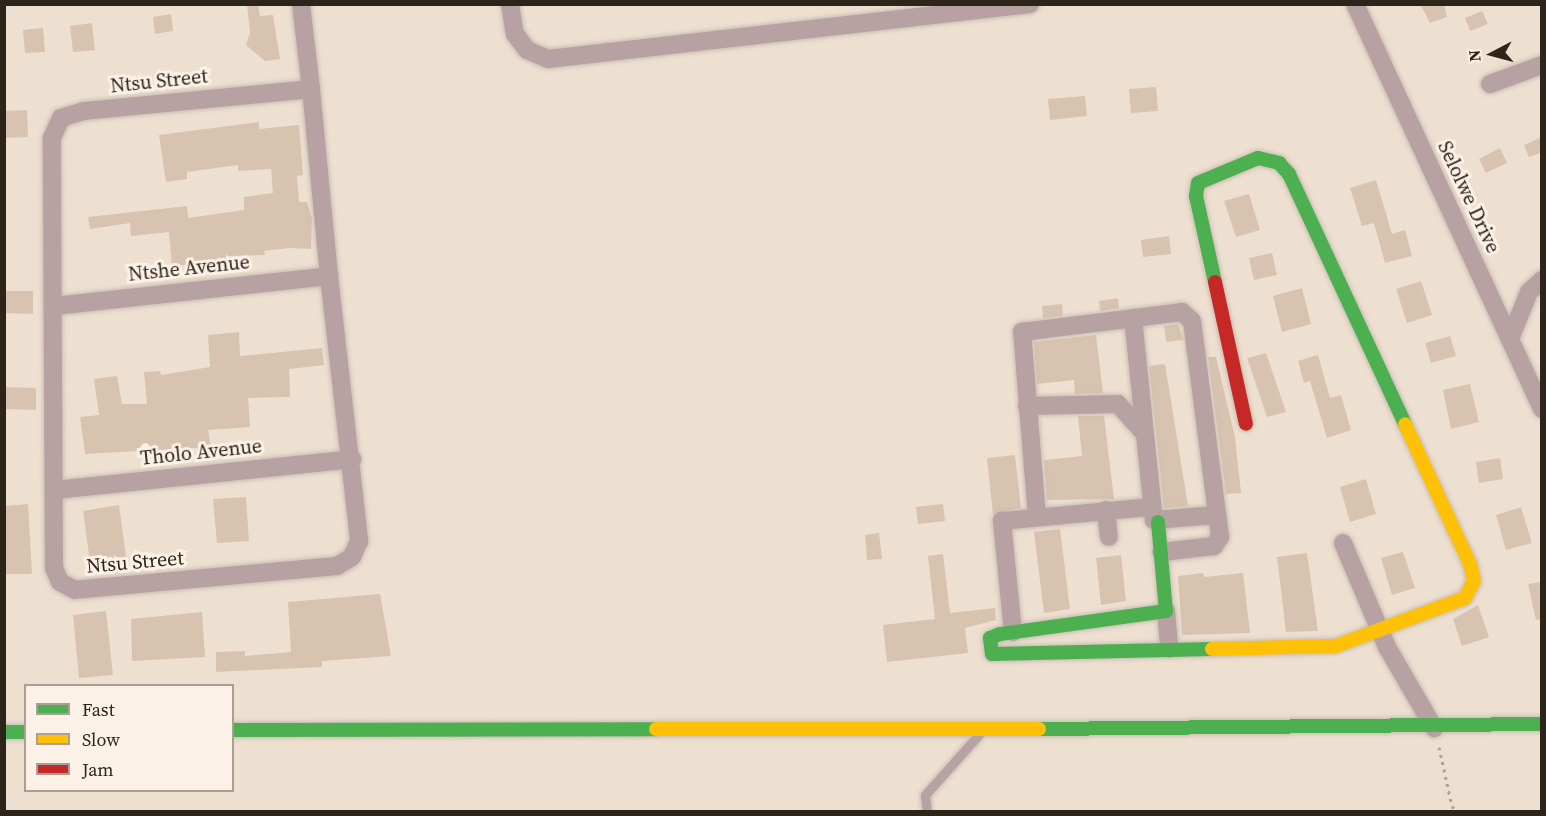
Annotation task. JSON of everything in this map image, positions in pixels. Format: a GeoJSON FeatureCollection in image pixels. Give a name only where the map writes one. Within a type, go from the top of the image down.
{"type":"FeatureCollection","features":[{"type":"Feature","properties":{"kind":"street","name":"Ntsu Street"},"geometry":{"type":"LineString","coordinates":[[301,4],[311,89],[329,276],[352,459],[359,541],[352,557],[337,566],[75,590],[60,582],[54,568],[52,138],[61,118],[84,111],[311,89]]}},
{"type":"Feature","properties":{"kind":"street"},"geometry":{"type":"LineString","coordinates":[[510,4],[515,34],[527,50],[548,59],[1029,4]]}},
{"type":"Feature","properties":{"kind":"street","name":"Selolwe Drive"},"geometry":{"type":"LineString","coordinates":[[1355,4],[1542,409]]}},
{"type":"Feature","properties":{"kind":"street"},"geometry":{"type":"LineString","coordinates":[[1490,84],[1542,65]]}},
{"type":"Feature","properties":{"kind":"street"},"geometry":{"type":"LineString","coordinates":[[1166,611],[1013,632],[990,638],[992,654],[1336,646],[1465,598],[1474,581],[1470,564],[1289,174],[1279,163],[1258,158],[1207,176],[1198,183],[1196,196],[1246,424]]}},
{"type":"Feature","properties":{"kind":"street","name":"Ntshe Avenue"},"geometry":{"type":"LineString","coordinates":[[54,306],[329,276]]}},
{"type":"Feature","properties":{"kind":"street"},"geometry":{"type":"LineString","coordinates":[[1510,339],[1529,292],[1542,280]]}},
{"type":"Feature","properties":{"kind":"street"},"geometry":{"type":"LineString","coordinates":[[1037,517],[1022,332],[1182,312],[1192,321],[1217,515],[1218,543],[1161,552]]}},
{"type":"Feature","properties":{"kind":"street"},"geometry":{"type":"LineString","coordinates":[[1133,318],[1154,514],[1161,552],[1169,649]]}},
{"type":"Feature","properties":{"kind":"street"},"geometry":{"type":"LineString","coordinates":[[1027,406],[1118,404],[1145,434]]}},
{"type":"Feature","properties":{"kind":"street","name":"Tholo Avenue"},"geometry":{"type":"LineString","coordinates":[[54,490],[352,459]]}},
{"type":"Feature","properties":{"kind":"street"},"geometry":{"type":"LineString","coordinates":[[1013,632],[1001,524],[1037,517],[1106,510],[1154,514],[1217,515]]}},
{"type":"Feature","properties":{"kind":"street"},"geometry":{"type":"LineString","coordinates":[[1106,510],[1109,537]]}},
{"type":"Feature","properties":{"kind":"street"},"geometry":{"type":"LineString","coordinates":[[1343,543],[1382,628],[1387,647],[1434,728]]}},
{"type":"Feature","properties":{"kind":"street"},"geometry":{"type":"LineString","coordinates":[[1078,622],[1082,652]]}},
{"type":"Feature","properties":{"kind":"street"},"geometry":{"type":"LineString","coordinates":[[234,730],[1434,728],[1542,724]]}},
{"type":"Feature","properties":{"kind":"street"},"geometry":{"type":"LineString","coordinates":[[4,732],[24,732]]}},
{"type":"Feature","properties":{"kind":"lane"},"geometry":{"type":"LineString","coordinates":[[927,812],[925,795],[983,729]]}},
{"type":"Feature","properties":{"kind":"path"},"geometry":{"type":"LineString","coordinates":[[1434,728],[1452,806],[1457,812]]}},
{"type":"Feature","properties":{"kind":"building"},"geometry":{"type":"Polygon","coordinates":[[[247,4],[258,4],[260,16],[273,15],[280,59],[265,61],[246,45],[250,33],[247,4]]]}},
{"type":"Feature","properties":{"kind":"building"},"geometry":{"type":"Polygon","coordinates":[[[1420,4],[1444,4],[1447,17],[1430,23],[1420,4]]]}},
{"type":"Feature","properties":{"kind":"building"},"geometry":{"type":"Polygon","coordinates":[[[1482,11],[1488,24],[1470,31],[1465,18],[1482,11]]]}},
{"type":"Feature","properties":{"kind":"building"},"geometry":{"type":"Polygon","coordinates":[[[171,14],[173,31],[155,34],[153,17],[171,14]]]}},
{"type":"Feature","properties":{"kind":"building"},"geometry":{"type":"Polygon","coordinates":[[[92,23],[95,50],[73,52],[70,26],[92,23]]]}},
{"type":"Feature","properties":{"kind":"building"},"geometry":{"type":"Polygon","coordinates":[[[43,28],[45,52],[25,53],[23,30],[43,28]]]}},
{"type":"Feature","properties":{"kind":"building"},"geometry":{"type":"Polygon","coordinates":[[[1156,87],[1158,111],[1131,113],[1129,89],[1156,87]]]}},
{"type":"Feature","properties":{"kind":"building"},"geometry":{"type":"Polygon","coordinates":[[[1085,96],[1087,116],[1050,120],[1048,99],[1085,96]]]}},
{"type":"Feature","properties":{"kind":"building"},"geometry":{"type":"Polygon","coordinates":[[[27,110],[28,137],[4,138],[4,111],[27,110]]]}},
{"type":"Feature","properties":{"kind":"building"},"geometry":{"type":"Polygon","coordinates":[[[259,122],[259,129],[299,125],[303,175],[297,176],[299,202],[307,202],[312,219],[311,249],[289,248],[264,251],[265,255],[229,256],[230,262],[172,266],[169,232],[131,236],[130,223],[90,229],[88,217],[187,206],[188,218],[244,210],[244,197],[273,193],[271,169],[238,171],[238,165],[187,172],[187,179],[166,182],[159,135],[259,122]]]}},
{"type":"Feature","properties":{"kind":"building"},"geometry":{"type":"Polygon","coordinates":[[[1542,137],[1542,152],[1529,157],[1524,145],[1542,137]]]}},
{"type":"Feature","properties":{"kind":"building"},"geometry":{"type":"Polygon","coordinates":[[[1500,148],[1507,163],[1486,173],[1479,159],[1500,148]]]}},
{"type":"Feature","properties":{"kind":"building"},"geometry":{"type":"Polygon","coordinates":[[[1376,180],[1392,234],[1405,230],[1412,256],[1385,263],[1374,223],[1362,226],[1350,188],[1376,180]]]}},
{"type":"Feature","properties":{"kind":"building"},"geometry":{"type":"Polygon","coordinates":[[[1249,194],[1260,230],[1236,237],[1224,201],[1249,194]]]}},
{"type":"Feature","properties":{"kind":"building"},"geometry":{"type":"Polygon","coordinates":[[[1169,236],[1171,254],[1143,257],[1141,240],[1169,236]]]}},
{"type":"Feature","properties":{"kind":"building"},"geometry":{"type":"Polygon","coordinates":[[[1272,253],[1277,275],[1254,280],[1249,258],[1272,253]]]}},
{"type":"Feature","properties":{"kind":"building"},"geometry":{"type":"Polygon","coordinates":[[[1421,281],[1432,315],[1407,323],[1396,289],[1421,281]]]}},
{"type":"Feature","properties":{"kind":"building"},"geometry":{"type":"Polygon","coordinates":[[[1302,288],[1311,324],[1282,332],[1273,296],[1302,288]]]}},
{"type":"Feature","properties":{"kind":"building"},"geometry":{"type":"Polygon","coordinates":[[[4,291],[33,291],[33,314],[4,313],[4,291]]]}},
{"type":"Feature","properties":{"kind":"building"},"geometry":{"type":"Polygon","coordinates":[[[1118,298],[1119,308],[1100,311],[1099,301],[1118,298]]]}},
{"type":"Feature","properties":{"kind":"building"},"geometry":{"type":"Polygon","coordinates":[[[1062,304],[1063,316],[1043,318],[1042,306],[1062,304]]]}},
{"type":"Feature","properties":{"kind":"building"},"geometry":{"type":"Polygon","coordinates":[[[1178,324],[1183,340],[1166,342],[1164,326],[1178,324]]]}},
{"type":"Feature","properties":{"kind":"building"},"geometry":{"type":"Polygon","coordinates":[[[239,332],[240,356],[322,348],[324,365],[289,369],[290,397],[248,398],[250,427],[208,430],[211,447],[85,454],[80,417],[99,415],[94,379],[117,376],[122,404],[147,404],[144,372],[160,371],[161,375],[210,367],[208,335],[239,332]]]}},
{"type":"Feature","properties":{"kind":"building"},"geometry":{"type":"Polygon","coordinates":[[[1096,335],[1103,393],[1075,394],[1074,380],[1037,384],[1034,342],[1096,335]]]}},
{"type":"Feature","properties":{"kind":"building"},"geometry":{"type":"Polygon","coordinates":[[[1450,336],[1456,356],[1431,363],[1425,343],[1450,336]]]}},
{"type":"Feature","properties":{"kind":"building"},"geometry":{"type":"Polygon","coordinates":[[[1266,353],[1286,412],[1267,417],[1247,358],[1266,353]]]}},
{"type":"Feature","properties":{"kind":"building"},"geometry":{"type":"Polygon","coordinates":[[[1318,355],[1330,398],[1341,395],[1351,430],[1327,438],[1310,381],[1304,383],[1298,361],[1318,355]]]}},
{"type":"Feature","properties":{"kind":"building"},"geometry":{"type":"Polygon","coordinates":[[[1208,357],[1216,357],[1235,437],[1241,493],[1226,494],[1208,357]]]}},
{"type":"Feature","properties":{"kind":"building"},"geometry":{"type":"Polygon","coordinates":[[[1165,364],[1188,506],[1164,508],[1149,366],[1165,364]]]}},
{"type":"Feature","properties":{"kind":"building"},"geometry":{"type":"Polygon","coordinates":[[[1470,384],[1479,422],[1451,429],[1443,390],[1470,384]]]}},
{"type":"Feature","properties":{"kind":"building"},"geometry":{"type":"Polygon","coordinates":[[[4,387],[36,388],[36,410],[4,409],[4,387]]]}},
{"type":"Feature","properties":{"kind":"building"},"geometry":{"type":"Polygon","coordinates":[[[1078,416],[1104,416],[1114,499],[1047,500],[1044,460],[1082,456],[1078,416]]]}},
{"type":"Feature","properties":{"kind":"building"},"geometry":{"type":"Polygon","coordinates":[[[1015,455],[1021,508],[993,515],[987,458],[1015,455]]]}},
{"type":"Feature","properties":{"kind":"building"},"geometry":{"type":"Polygon","coordinates":[[[1500,458],[1503,479],[1479,483],[1476,462],[1500,458]]]}},
{"type":"Feature","properties":{"kind":"building"},"geometry":{"type":"Polygon","coordinates":[[[1366,479],[1376,514],[1350,522],[1340,487],[1366,479]]]}},
{"type":"Feature","properties":{"kind":"building"},"geometry":{"type":"Polygon","coordinates":[[[246,497],[249,541],[217,543],[213,499],[246,497]]]}},
{"type":"Feature","properties":{"kind":"building"},"geometry":{"type":"Polygon","coordinates":[[[28,504],[32,574],[4,574],[4,506],[28,504]]]}},
{"type":"Feature","properties":{"kind":"building"},"geometry":{"type":"Polygon","coordinates":[[[943,504],[945,521],[918,524],[916,507],[943,504]]]}},
{"type":"Feature","properties":{"kind":"building"},"geometry":{"type":"Polygon","coordinates":[[[119,505],[126,557],[90,562],[83,511],[119,505]]]}},
{"type":"Feature","properties":{"kind":"building"},"geometry":{"type":"Polygon","coordinates":[[[1521,507],[1532,543],[1506,550],[1496,515],[1521,507]]]}},
{"type":"Feature","properties":{"kind":"building"},"geometry":{"type":"Polygon","coordinates":[[[1060,529],[1070,609],[1044,613],[1034,532],[1060,529]]]}},
{"type":"Feature","properties":{"kind":"building"},"geometry":{"type":"Polygon","coordinates":[[[879,533],[882,559],[867,560],[865,535],[879,533]]]}},
{"type":"Feature","properties":{"kind":"building"},"geometry":{"type":"Polygon","coordinates":[[[1403,552],[1415,588],[1392,595],[1381,558],[1403,552]]]}},
{"type":"Feature","properties":{"kind":"building"},"geometry":{"type":"Polygon","coordinates":[[[1307,553],[1318,631],[1286,632],[1277,557],[1307,553]]]}},
{"type":"Feature","properties":{"kind":"building"},"geometry":{"type":"Polygon","coordinates":[[[943,554],[950,613],[995,608],[996,620],[965,628],[968,653],[887,662],[883,625],[935,619],[928,556],[943,554]]]}},
{"type":"Feature","properties":{"kind":"building"},"geometry":{"type":"Polygon","coordinates":[[[1121,555],[1126,601],[1101,605],[1096,558],[1121,555]]]}},
{"type":"Feature","properties":{"kind":"building"},"geometry":{"type":"Polygon","coordinates":[[[1203,573],[1204,577],[1243,573],[1250,633],[1182,635],[1178,576],[1203,573]]]}},
{"type":"Feature","properties":{"kind":"building"},"geometry":{"type":"Polygon","coordinates":[[[1542,582],[1542,619],[1536,620],[1528,584],[1542,582]]]}},
{"type":"Feature","properties":{"kind":"building"},"geometry":{"type":"Polygon","coordinates":[[[380,594],[391,656],[322,661],[322,667],[216,672],[216,652],[245,651],[245,656],[291,652],[288,602],[380,594]]]}},
{"type":"Feature","properties":{"kind":"building"},"geometry":{"type":"Polygon","coordinates":[[[1478,605],[1489,637],[1462,646],[1453,619],[1478,605]]]}},
{"type":"Feature","properties":{"kind":"building"},"geometry":{"type":"Polygon","coordinates":[[[106,611],[113,675],[79,678],[73,615],[106,611]]]}},
{"type":"Feature","properties":{"kind":"building"},"geometry":{"type":"Polygon","coordinates":[[[202,612],[205,657],[132,661],[131,619],[202,612]]]}},
{"type":"Feature","properties":{"kind":"traffic: fast"},"geometry":{"type":"LineString","coordinates":[[1215,282],[1196,196],[1198,183],[1258,158],[1279,163],[1289,174],[1405,424]]}},
{"type":"Feature","properties":{"kind":"traffic: fast"},"geometry":{"type":"LineString","coordinates":[[1158,522],[1166,611],[1000,634],[990,638],[992,654],[1212,649]]}},
{"type":"Feature","properties":{"kind":"traffic: fast"},"geometry":{"type":"LineString","coordinates":[[1039,729],[1542,724]]}},
{"type":"Feature","properties":{"kind":"traffic: fast"},"geometry":{"type":"LineString","coordinates":[[234,730],[656,729]]}},
{"type":"Feature","properties":{"kind":"traffic: fast"},"geometry":{"type":"LineString","coordinates":[[4,732],[24,732]]}},
{"type":"Feature","properties":{"kind":"traffic: slow"},"geometry":{"type":"LineString","coordinates":[[1212,649],[1336,646],[1465,598],[1474,581],[1470,564],[1405,424]]}},
{"type":"Feature","properties":{"kind":"traffic: slow"},"geometry":{"type":"LineString","coordinates":[[656,729],[1039,729]]}},
{"type":"Feature","properties":{"kind":"traffic: jam"},"geometry":{"type":"LineString","coordinates":[[1215,282],[1246,424]]}}]}
